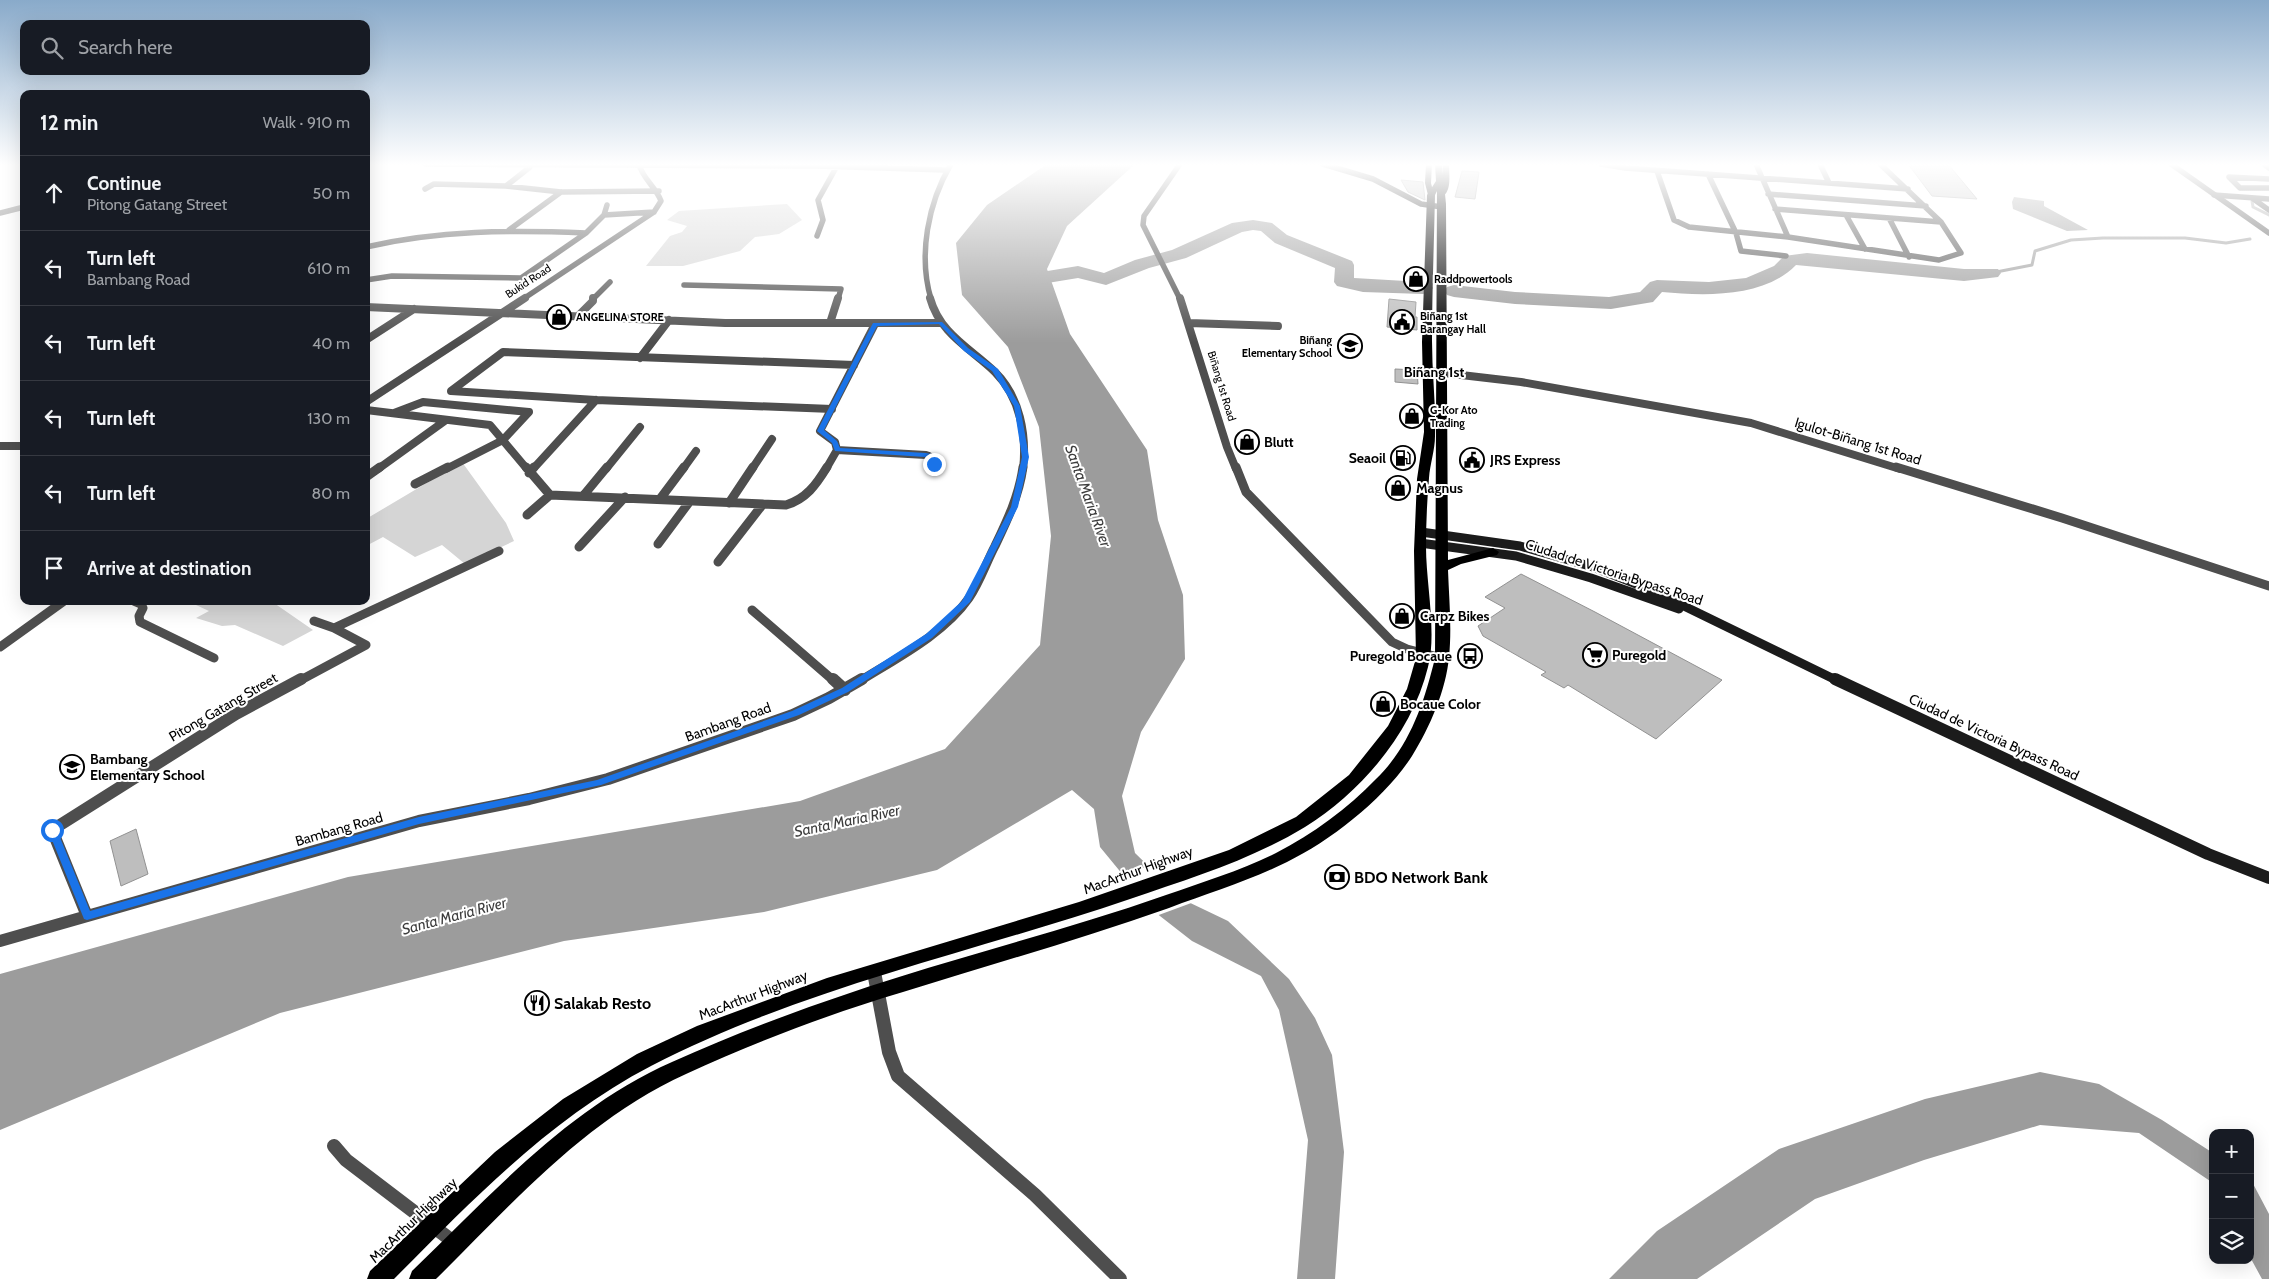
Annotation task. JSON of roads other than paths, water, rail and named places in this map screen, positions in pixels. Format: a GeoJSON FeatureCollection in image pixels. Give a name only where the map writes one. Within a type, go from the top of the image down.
{"type":"FeatureCollection","features":[{"type":"Feature","properties":{"kind":"highway","name":"MacArthur Highway"},"geometry":{"type":"LineString","coordinates":[[378,1279],[433,1224],[537,1130],[589,1090],[645,1060],[698,1035],[754,1012],[874,972],[1091,906],[1223,860],[1267,842],[1294,827],[1320,809],[1361,773],[1383,747],[1400,718],[1422,665],[1424,654],[1421,537],[1424,469],[1430,450],[1427,371],[1435,224]]}},
{"type":"Feature","properties":{"kind":"highway","name":"MacArthur Highway"},"geometry":{"type":"LineString","coordinates":[[420,1279],[552,1150],[606,1108],[676,1069],[725,1047],[794,1020],[879,992],[1101,925],[1235,877],[1284,857],[1333,825],[1383,782],[1406,753],[1421,725],[1431,702],[1442,658],[1442,372],[1438,224]]}},
{"type":"Feature","properties":{"kind":"highway"},"geometry":{"type":"LineString","coordinates":[[1441,569],[1457,561],[1493,552]]}},
{"type":"Feature","properties":{"kind":"main road","name":"Ciudad de Victoria Bypass Road"},"geometry":{"type":"LineString","coordinates":[[1421,537],[1520,546],[1593,567],[1649,589],[1932,725],[2208,854],[2269,878]]}},
{"type":"Feature","properties":{"kind":"main road","name":"Ciudad de Victoria Bypass Road"},"geometry":{"type":"LineString","coordinates":[[1442,539],[1516,556],[1591,578],[1666,606],[1709,618]]}},
{"type":"Feature","properties":{"kind":"street"},"geometry":{"type":"LineString","coordinates":[[508,230],[517,224]]}},
{"type":"Feature","properties":{"kind":"street"},"geometry":{"type":"LineString","coordinates":[[370,279],[392,276],[521,278],[586,233],[595,224]]}},
{"type":"Feature","properties":{"kind":"street","name":"Bukid Road"},"geometry":{"type":"LineString","coordinates":[[370,399],[504,314],[637,224]]}},
{"type":"Feature","properties":{"kind":"street"},"geometry":{"type":"LineString","coordinates":[[817,236],[822,224]]}},
{"type":"Feature","properties":{"kind":"street","name":"Bambang Road"},"geometry":{"type":"LineString","coordinates":[[0,941],[419,821],[598,783],[796,713],[845,690],[929,636],[966,602],[1014,507],[1026,457],[1017,406],[995,369],[966,350],[940,323],[935,313],[928,282],[926,234],[929,224]]}},
{"type":"Feature","properties":{"kind":"street","name":"Biñang 1st Road"},"geometry":{"type":"LineString","coordinates":[[1143,224],[1160,260],[1177,290],[1227,447],[1246,492],[1276,525],[1392,642],[1424,654],[1442,658]]}},
{"type":"Feature","properties":{"kind":"street"},"geometry":{"type":"LineString","coordinates":[[1682,224],[1689,227],[1788,237],[1909,257],[1939,260],[1961,253],[1942,224]]}},
{"type":"Feature","properties":{"kind":"street"},"geometry":{"type":"LineString","coordinates":[[1732,224],[1741,251],[1786,256]]}},
{"type":"Feature","properties":{"kind":"street"},"geometry":{"type":"LineString","coordinates":[[1782,224],[1788,237]]}},
{"type":"Feature","properties":{"kind":"street"},"geometry":{"type":"LineString","coordinates":[[1851,224],[1865,249]]}},
{"type":"Feature","properties":{"kind":"street"},"geometry":{"type":"LineString","coordinates":[[1891,224],[1909,257]]}},
{"type":"Feature","properties":{"kind":"street"},"geometry":{"type":"LineString","coordinates":[[2256,224],[2269,233]]}},
{"type":"Feature","properties":{"kind":"street"},"geometry":{"type":"LineString","coordinates":[[370,246],[435,233],[508,230],[586,233]]}},
{"type":"Feature","properties":{"kind":"street"},"geometry":{"type":"LineString","coordinates":[[578,316],[610,282]]}},
{"type":"Feature","properties":{"kind":"street"},"geometry":{"type":"LineString","coordinates":[[684,285],[841,289],[830,323]]}},
{"type":"Feature","properties":{"kind":"street"},"geometry":{"type":"LineString","coordinates":[[370,307],[669,320],[875,324],[940,323]]}},
{"type":"Feature","properties":{"kind":"street"},"geometry":{"type":"LineString","coordinates":[[370,337],[414,309]]}},
{"type":"Feature","properties":{"kind":"street"},"geometry":{"type":"LineString","coordinates":[[640,358],[669,320]]}},
{"type":"Feature","properties":{"kind":"street"},"geometry":{"type":"LineString","coordinates":[[1189,323],[1278,326]]}},
{"type":"Feature","properties":{"kind":"street"},"geometry":{"type":"LineString","coordinates":[[527,515],[550,495],[786,505],[800,500],[812,489],[837,450],[835,442],[820,431],[875,324]]}},
{"type":"Feature","properties":{"kind":"street"},"geometry":{"type":"LineString","coordinates":[[832,409],[596,400],[451,391],[504,352],[854,365]]}},
{"type":"Feature","properties":{"kind":"street","name":"Igulot-Biñang 1st Road"},"geometry":{"type":"LineString","coordinates":[[1427,371],[1521,382],[1751,424],[2062,518],[2269,586]]}},
{"type":"Feature","properties":{"kind":"street"},"geometry":{"type":"LineString","coordinates":[[478,407],[493,394]]}},
{"type":"Feature","properties":{"kind":"street"},"geometry":{"type":"LineString","coordinates":[[529,473],[596,400]]}},
{"type":"Feature","properties":{"kind":"street"},"geometry":{"type":"LineString","coordinates":[[393,414],[423,402],[529,412],[502,440],[415,484]]}},
{"type":"Feature","properties":{"kind":"street"},"geometry":{"type":"LineString","coordinates":[[371,410],[490,425],[529,473],[550,495]]}},
{"type":"Feature","properties":{"kind":"street"},"geometry":{"type":"LineString","coordinates":[[370,474],[446,420]]}},
{"type":"Feature","properties":{"kind":"street"},"geometry":{"type":"LineString","coordinates":[[583,496],[640,427]]}},
{"type":"Feature","properties":{"kind":"street"},"geometry":{"type":"LineString","coordinates":[[729,503],[772,439]]}},
{"type":"Feature","properties":{"kind":"street"},"geometry":{"type":"LineString","coordinates":[[0,446],[20,446]]}},
{"type":"Feature","properties":{"kind":"street"},"geometry":{"type":"LineString","coordinates":[[837,450],[926,455],[929,456],[931,463],[940,464]]}},
{"type":"Feature","properties":{"kind":"street"},"geometry":{"type":"LineString","coordinates":[[660,499],[696,452]]}},
{"type":"Feature","properties":{"kind":"street"},"geometry":{"type":"LineString","coordinates":[[579,547],[624,497]]}},
{"type":"Feature","properties":{"kind":"street"},"geometry":{"type":"LineString","coordinates":[[658,544],[690,500]]}},
{"type":"Feature","properties":{"kind":"street"},"geometry":{"type":"LineString","coordinates":[[718,562],[763,504]]}},
{"type":"Feature","properties":{"kind":"street"},"geometry":{"type":"LineString","coordinates":[[334,628],[499,551]]}},
{"type":"Feature","properties":{"kind":"street"},"geometry":{"type":"LineString","coordinates":[[0,647],[58,605]]}},
{"type":"Feature","properties":{"kind":"street"},"geometry":{"type":"LineString","coordinates":[[142,605],[143,608],[138,616],[140,622],[214,658]]}},
{"type":"Feature","properties":{"kind":"street"},"geometry":{"type":"LineString","coordinates":[[752,610],[845,690]]}},
{"type":"Feature","properties":{"kind":"street","name":"Pitong Gatang Street"},"geometry":{"type":"LineString","coordinates":[[87,916],[52,830],[236,714],[366,645],[334,628],[314,621]]}},
{"type":"Feature","properties":{"kind":"street"},"geometry":{"type":"LineString","coordinates":[[874,972],[888,1052],[898,1076],[1034,1195],[1120,1279]]}},
{"type":"Feature","properties":{"kind":"street"},"geometry":{"type":"LineString","coordinates":[[334,1146],[346,1160],[433,1224],[455,1243]]}},
{"type":"Feature","properties":{"kind":"water","name":"Santa Maria River"},"geometry":{"type":"Polygon","coordinates":[[[972,224],[1070,224],[1047,269],[1070,334],[1147,450],[1158,520],[1183,595],[1185,659],[1141,732],[1122,796],[1135,853],[1182,899],[1228,921],[1289,979],[1315,1018],[1332,1055],[1344,1152],[1335,1279],[1297,1279],[1308,1140],[1279,1010],[1261,976],[1192,941],[1151,909],[1100,847],[1094,809],[1072,790],[937,870],[764,912],[564,941],[280,1013],[0,1130],[0,974],[348,877],[800,801],[945,749],[1040,645],[1051,536],[1039,427],[1008,347],[962,295],[956,243],[972,224]]]}},
{"type":"Feature","properties":{"kind":"water"},"geometry":{"type":"Polygon","coordinates":[[[2049,224],[2076,224],[2088,230],[2067,231],[2049,224]]]}},
{"type":"Feature","properties":{"kind":"water"},"geometry":{"type":"Polygon","coordinates":[[[2040,1072],[2099,1084],[2162,1120],[2209,1150],[2209,1180],[2139,1133],[2040,1125],[1924,1160],[1815,1199],[1697,1279],[1609,1279],[1657,1231],[1779,1149],[1925,1099],[2040,1072]]]}},
{"type":"Feature","properties":{"kind":"water"},"geometry":{"type":"Polygon","coordinates":[[[2254,1186],[2269,1214],[2269,1279],[2262,1279],[2254,1264],[2254,1186]]]}},
{"type":"Feature","properties":{"kind":"waterway"},"geometry":{"type":"LineString","coordinates":[[1017,282],[1078,272],[1106,279],[1142,264],[1179,254],[1238,227],[1253,225],[1266,227],[1281,239],[1345,265],[1344,282],[1363,286],[1423,288]]}},
{"type":"Feature","properties":{"kind":"waterway"},"geometry":{"type":"LineString","coordinates":[[1991,273],[2032,265],[2035,251],[2071,240],[2185,238],[2226,243],[2250,239]]}},
{"type":"Feature","properties":{"kind":"waterway"},"geometry":{"type":"LineString","coordinates":[[1454,291],[1515,298],[1611,303],[1619,300],[1646,298],[1657,286],[1709,288],[1748,283],[1766,278],[1781,270],[1791,260],[1807,259],[1964,275],[1991,273]]}},
{"type":"Feature","properties":{"kind":"place","name":"Raddpowertools"},"geometry":{"type":"Point","coordinates":[1416,279]}},
{"type":"Feature","properties":{"kind":"place","name":"ANGELINA STORE"},"geometry":{"type":"Point","coordinates":[559,317]}},
{"type":"Feature","properties":{"kind":"place","name":"Biñang 1st Barangay Hall"},"geometry":{"type":"Point","coordinates":[1402,322]}},
{"type":"Feature","properties":{"kind":"place","name":"Biñang Elementary School"},"geometry":{"type":"Point","coordinates":[1350,346]}},
{"type":"Feature","properties":{"kind":"place","name":"G-Kor Ato Trading"},"geometry":{"type":"Point","coordinates":[1412,416]}},
{"type":"Feature","properties":{"kind":"place","name":"Blutt"},"geometry":{"type":"Point","coordinates":[1247,442]}},
{"type":"Feature","properties":{"kind":"place","name":"Seaoil"},"geometry":{"type":"Point","coordinates":[1403,458]}},
{"type":"Feature","properties":{"kind":"place","name":"JRS Express"},"geometry":{"type":"Point","coordinates":[1472,460]}},
{"type":"Feature","properties":{"kind":"place","name":"Magnus"},"geometry":{"type":"Point","coordinates":[1398,488]}},
{"type":"Feature","properties":{"kind":"place","name":"Carpz Bikes"},"geometry":{"type":"Point","coordinates":[1402,616]}},
{"type":"Feature","properties":{"kind":"place","name":"Puregold"},"geometry":{"type":"Point","coordinates":[1595,655]}},
{"type":"Feature","properties":{"kind":"place","name":"Puregold Bocaue"},"geometry":{"type":"Point","coordinates":[1470,656]}},
{"type":"Feature","properties":{"kind":"place","name":"Bocaue Color"},"geometry":{"type":"Point","coordinates":[1383,704]}},
{"type":"Feature","properties":{"kind":"place","name":"Bambang Elementary School"},"geometry":{"type":"Point","coordinates":[72,767]}},
{"type":"Feature","properties":{"kind":"place","name":"BDO Network Bank"},"geometry":{"type":"Point","coordinates":[1337,877]}},
{"type":"Feature","properties":{"kind":"place","name":"Salakab Resto"},"geometry":{"type":"Point","coordinates":[537,1003]}},
{"type":"Feature","properties":{"kind":"district","name":"Biñang 1st"},"geometry":{"type":"Point","coordinates":[1434,372]}}]}
